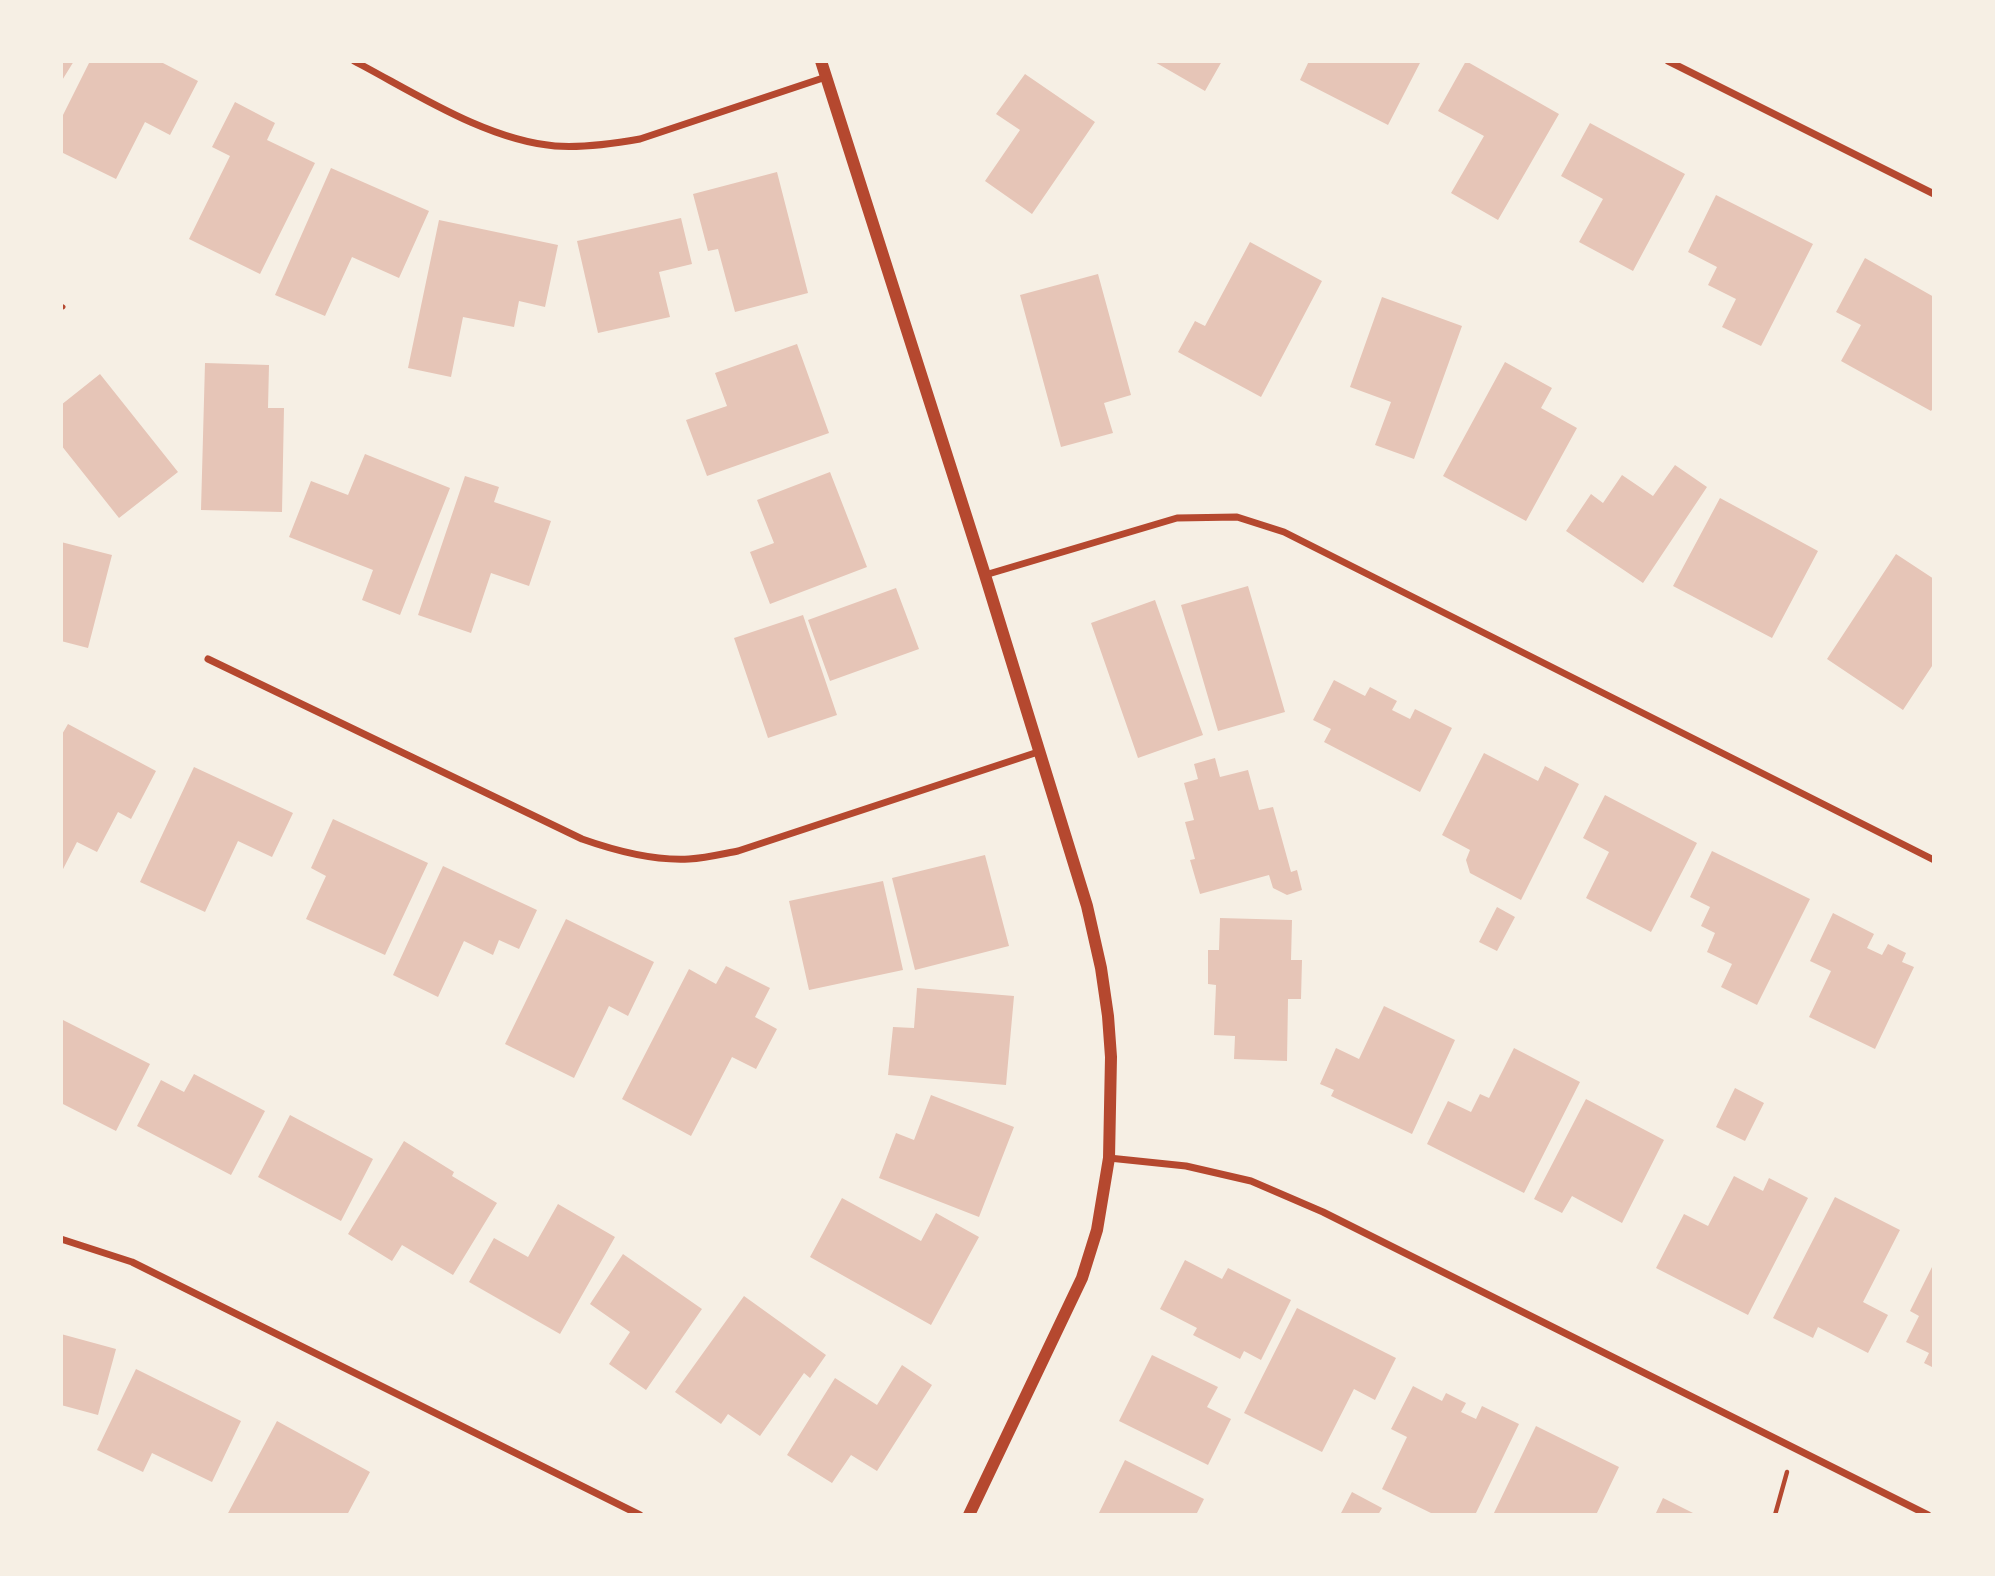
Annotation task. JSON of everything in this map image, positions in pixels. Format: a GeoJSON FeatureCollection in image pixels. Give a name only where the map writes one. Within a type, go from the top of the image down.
{"type":"FeatureCollection","features":[{"type":"Feature","properties":{"kind":"street"},"geometry":{"type":"LineString","coordinates":[[354,61],[499,134],[555,146],[608,145],[640,139],[826,77]]}},
{"type":"Feature","properties":{"kind":"street"},"geometry":{"type":"LineString","coordinates":[[821,61],[1087,906],[1101,968],[1108,1016],[1111,1057],[1109,1158],[1097,1230],[1082,1278],[969,1515]]}},
{"type":"Feature","properties":{"kind":"street"},"geometry":{"type":"LineString","coordinates":[[1668,61],[1934,194]]}},
{"type":"Feature","properties":{"kind":"street"},"geometry":{"type":"LineString","coordinates":[[985,575],[1177,518],[1237,517],[1284,532],[1934,860]]}},
{"type":"Feature","properties":{"kind":"street"},"geometry":{"type":"LineString","coordinates":[[208,659],[582,839],[617,851],[652,857],[689,859],[738,851],[1038,752]]}},
{"type":"Feature","properties":{"kind":"street"},"geometry":{"type":"LineString","coordinates":[[1109,1158],[1186,1166],[1251,1181],[1323,1213],[1928,1515]]}},
{"type":"Feature","properties":{"kind":"street"},"geometry":{"type":"LineString","coordinates":[[61,1239],[132,1262],[640,1515]]}},
{"type":"Feature","properties":{"kind":"path"},"geometry":{"type":"LineString","coordinates":[[1775,1515],[1793,1448]]}},
{"type":"Feature","properties":{"kind":"building"},"geometry":{"type":"Polygon","coordinates":[[[61,61],[74,61],[61,82],[61,61]]]}},
{"type":"Feature","properties":{"kind":"building"},"geometry":{"type":"Polygon","coordinates":[[[90,61],[159,61],[198,81],[170,135],[145,122],[116,179],[61,152],[61,119],[90,61]]]}},
{"type":"Feature","properties":{"kind":"building"},"geometry":{"type":"Polygon","coordinates":[[[1153,61],[1222,61],[1205,91],[1153,61]]]}},
{"type":"Feature","properties":{"kind":"building"},"geometry":{"type":"Polygon","coordinates":[[[1309,61],[1421,61],[1388,125],[1300,80],[1309,61]]]}},
{"type":"Feature","properties":{"kind":"building"},"geometry":{"type":"Polygon","coordinates":[[[1466,61],[1559,114],[1498,220],[1451,193],[1484,136],[1438,111],[1466,61]]]}},
{"type":"Feature","properties":{"kind":"building"},"geometry":{"type":"Polygon","coordinates":[[[1025,74],[1095,122],[1032,214],[985,181],[1020,130],[996,114],[1025,74]]]}},
{"type":"Feature","properties":{"kind":"building"},"geometry":{"type":"Polygon","coordinates":[[[235,102],[275,123],[267,140],[315,163],[260,274],[189,239],[230,156],[212,147],[235,102]]]}},
{"type":"Feature","properties":{"kind":"building"},"geometry":{"type":"Polygon","coordinates":[[[1590,123],[1685,174],[1633,271],[1579,242],[1603,199],[1561,176],[1590,123]]]}},
{"type":"Feature","properties":{"kind":"building"},"geometry":{"type":"Polygon","coordinates":[[[331,168],[429,211],[399,278],[352,257],[325,316],[275,295],[331,168]]]}},
{"type":"Feature","properties":{"kind":"building"},"geometry":{"type":"Polygon","coordinates":[[[777,172],[808,293],[735,312],[718,249],[708,251],[693,194],[777,172]]]}},
{"type":"Feature","properties":{"kind":"building"},"geometry":{"type":"Polygon","coordinates":[[[1716,195],[1813,244],[1761,346],[1722,327],[1736,299],[1708,285],[1717,267],[1688,252],[1716,195]]]}},
{"type":"Feature","properties":{"kind":"building"},"geometry":{"type":"Polygon","coordinates":[[[681,218],[692,264],[659,272],[670,317],[598,333],[577,241],[681,218]]]}},
{"type":"Feature","properties":{"kind":"building"},"geometry":{"type":"Polygon","coordinates":[[[439,220],[558,245],[545,307],[519,301],[514,327],[463,317],[451,377],[408,368],[439,220]]]}},
{"type":"Feature","properties":{"kind":"building"},"geometry":{"type":"Polygon","coordinates":[[[1250,242],[1322,281],[1261,397],[1178,352],[1195,321],[1205,326],[1250,242]]]}},
{"type":"Feature","properties":{"kind":"building"},"geometry":{"type":"Polygon","coordinates":[[[1865,258],[1934,297],[1934,407],[1931,411],[1841,361],[1861,325],[1836,312],[1865,258]]]}},
{"type":"Feature","properties":{"kind":"building"},"geometry":{"type":"Polygon","coordinates":[[[1098,274],[1131,395],[1104,403],[1113,433],[1061,447],[1020,295],[1098,274]]]}},
{"type":"Feature","properties":{"kind":"building"},"geometry":{"type":"Polygon","coordinates":[[[1382,297],[1462,326],[1414,459],[1375,445],[1391,402],[1350,387],[1382,297]]]}},
{"type":"Feature","properties":{"kind":"building"},"geometry":{"type":"Polygon","coordinates":[[[797,344],[829,433],[707,476],[686,420],[727,406],[715,373],[797,344]]]}},
{"type":"Feature","properties":{"kind":"building"},"geometry":{"type":"Polygon","coordinates":[[[1505,362],[1552,388],[1541,408],[1577,428],[1526,521],[1443,476],[1505,362]]]}},
{"type":"Feature","properties":{"kind":"building"},"geometry":{"type":"Polygon","coordinates":[[[205,363],[269,365],[268,408],[284,408],[282,512],[201,510],[205,363]]]}},
{"type":"Feature","properties":{"kind":"building"},"geometry":{"type":"Polygon","coordinates":[[[100,374],[178,472],[119,518],[61,445],[61,405],[100,374]]]}},
{"type":"Feature","properties":{"kind":"building"},"geometry":{"type":"Polygon","coordinates":[[[365,454],[450,488],[400,615],[362,600],[373,570],[289,537],[311,481],[348,495],[365,454]]]}},
{"type":"Feature","properties":{"kind":"building"},"geometry":{"type":"Polygon","coordinates":[[[1675,465],[1707,487],[1643,583],[1566,531],[1591,494],[1603,503],[1622,475],[1653,496],[1675,465]]]}},
{"type":"Feature","properties":{"kind":"building"},"geometry":{"type":"Polygon","coordinates":[[[830,472],[867,567],[770,604],[750,552],[774,543],[757,500],[830,472]]]}},
{"type":"Feature","properties":{"kind":"building"},"geometry":{"type":"Polygon","coordinates":[[[465,476],[499,487],[494,502],[551,521],[529,586],[491,573],[471,633],[418,615],[465,476]]]}},
{"type":"Feature","properties":{"kind":"building"},"geometry":{"type":"Polygon","coordinates":[[[1720,498],[1818,551],[1772,638],[1673,586],[1720,498]]]}},
{"type":"Feature","properties":{"kind":"building"},"geometry":{"type":"Polygon","coordinates":[[[61,542],[112,555],[88,648],[61,641],[61,542]]]}},
{"type":"Feature","properties":{"kind":"building"},"geometry":{"type":"Polygon","coordinates":[[[1896,554],[1934,579],[1934,663],[1903,710],[1827,659],[1896,554]]]}},
{"type":"Feature","properties":{"kind":"building"},"geometry":{"type":"Polygon","coordinates":[[[1248,586],[1285,712],[1218,731],[1181,605],[1248,586]]]}},
{"type":"Feature","properties":{"kind":"building"},"geometry":{"type":"Polygon","coordinates":[[[896,588],[919,649],[830,681],[808,620],[896,588]]]}},
{"type":"Feature","properties":{"kind":"building"},"geometry":{"type":"Polygon","coordinates":[[[1155,600],[1203,735],[1138,758],[1091,623],[1155,600]]]}},
{"type":"Feature","properties":{"kind":"building"},"geometry":{"type":"Polygon","coordinates":[[[803,615],[837,715],[768,738],[734,638],[803,615]]]}},
{"type":"Feature","properties":{"kind":"building"},"geometry":{"type":"Polygon","coordinates":[[[1334,680],[1365,696],[1370,687],[1397,701],[1392,710],[1410,719],[1415,709],[1452,728],[1420,792],[1324,742],[1331,729],[1313,720],[1334,680]]]}},
{"type":"Feature","properties":{"kind":"building"},"geometry":{"type":"Polygon","coordinates":[[[68,724],[156,771],[131,819],[118,812],[97,852],[77,842],[61,873],[61,736],[68,724]]]}},
{"type":"Feature","properties":{"kind":"building"},"geometry":{"type":"Polygon","coordinates":[[[1484,753],[1538,781],[1545,766],[1579,784],[1521,900],[1470,873],[1466,860],[1470,850],[1442,835],[1484,753]]]}},
{"type":"Feature","properties":{"kind":"building"},"geometry":{"type":"Polygon","coordinates":[[[1215,758],[1220,777],[1248,770],[1259,810],[1273,807],[1291,872],[1297,870],[1302,890],[1287,895],[1273,888],[1269,875],[1200,894],[1190,860],[1195,859],[1185,822],[1194,820],[1184,783],[1198,779],[1194,764],[1215,758]]]}},
{"type":"Feature","properties":{"kind":"building"},"geometry":{"type":"Polygon","coordinates":[[[194,767],[293,813],[272,857],[238,841],[205,912],[140,882],[194,767]]]}},
{"type":"Feature","properties":{"kind":"building"},"geometry":{"type":"Polygon","coordinates":[[[1605,795],[1697,843],[1651,932],[1586,898],[1609,852],[1583,838],[1605,795]]]}},
{"type":"Feature","properties":{"kind":"building"},"geometry":{"type":"Polygon","coordinates":[[[333,819],[428,863],[385,955],[306,919],[326,876],[311,868],[333,819]]]}},
{"type":"Feature","properties":{"kind":"building"},"geometry":{"type":"Polygon","coordinates":[[[1712,851],[1810,899],[1757,1005],[1721,987],[1732,964],[1707,952],[1715,933],[1701,926],[1710,907],[1690,897],[1712,851]]]}},
{"type":"Feature","properties":{"kind":"building"},"geometry":{"type":"Polygon","coordinates":[[[985,855],[1009,946],[915,970],[892,878],[985,855]]]}},
{"type":"Feature","properties":{"kind":"building"},"geometry":{"type":"Polygon","coordinates":[[[443,866],[537,910],[519,949],[499,940],[493,955],[464,941],[438,997],[393,975],[443,866]]]}},
{"type":"Feature","properties":{"kind":"building"},"geometry":{"type":"Polygon","coordinates":[[[883,881],[903,970],[809,990],[789,901],[883,881]]]}},
{"type":"Feature","properties":{"kind":"building"},"geometry":{"type":"Polygon","coordinates":[[[1497,907],[1515,917],[1497,951],[1479,942],[1497,907]]]}},
{"type":"Feature","properties":{"kind":"building"},"geometry":{"type":"Polygon","coordinates":[[[1833,913],[1874,934],[1867,948],[1882,955],[1888,944],[1906,953],[1902,962],[1914,967],[1875,1049],[1809,1017],[1831,971],[1810,961],[1833,913]]]}},
{"type":"Feature","properties":{"kind":"building"},"geometry":{"type":"Polygon","coordinates":[[[1220,918],[1292,920],[1291,960],[1302,960],[1301,999],[1288,999],[1287,1061],[1234,1059],[1235,1036],[1214,1035],[1216,985],[1208,984],[1208,950],[1219,950],[1220,918]]]}},
{"type":"Feature","properties":{"kind":"building"},"geometry":{"type":"Polygon","coordinates":[[[566,919],[654,962],[628,1016],[609,1006],[574,1078],[505,1044],[566,919]]]}},
{"type":"Feature","properties":{"kind":"building"},"geometry":{"type":"Polygon","coordinates":[[[726,966],[770,988],[755,1017],[777,1029],[756,1069],[732,1057],[691,1136],[622,1099],[689,969],[716,984],[726,966]]]}},
{"type":"Feature","properties":{"kind":"building"},"geometry":{"type":"Polygon","coordinates":[[[917,988],[1014,996],[1006,1085],[888,1075],[893,1027],[914,1028],[917,988]]]}},
{"type":"Feature","properties":{"kind":"building"},"geometry":{"type":"Polygon","coordinates":[[[1384,1006],[1455,1040],[1412,1134],[1331,1096],[1334,1090],[1320,1084],[1336,1048],[1359,1059],[1384,1006]]]}},
{"type":"Feature","properties":{"kind":"building"},"geometry":{"type":"Polygon","coordinates":[[[61,1019],[150,1064],[116,1131],[61,1103],[61,1019]]]}},
{"type":"Feature","properties":{"kind":"building"},"geometry":{"type":"Polygon","coordinates":[[[1514,1048],[1580,1082],[1524,1193],[1427,1144],[1448,1101],[1471,1112],[1480,1094],[1489,1098],[1514,1048]]]}},
{"type":"Feature","properties":{"kind":"building"},"geometry":{"type":"Polygon","coordinates":[[[194,1074],[265,1111],[231,1175],[137,1126],[161,1080],[184,1092],[194,1074]]]}},
{"type":"Feature","properties":{"kind":"building"},"geometry":{"type":"Polygon","coordinates":[[[1735,1088],[1764,1103],[1745,1141],[1716,1127],[1735,1088]]]}},
{"type":"Feature","properties":{"kind":"building"},"geometry":{"type":"Polygon","coordinates":[[[931,1095],[1014,1127],[979,1217],[879,1178],[896,1133],[914,1140],[931,1095]]]}},
{"type":"Feature","properties":{"kind":"building"},"geometry":{"type":"Polygon","coordinates":[[[1586,1099],[1664,1140],[1622,1223],[1572,1196],[1562,1213],[1534,1199],[1586,1099]]]}},
{"type":"Feature","properties":{"kind":"building"},"geometry":{"type":"Polygon","coordinates":[[[290,1115],[373,1159],[341,1221],[258,1177],[290,1115]]]}},
{"type":"Feature","properties":{"kind":"building"},"geometry":{"type":"Polygon","coordinates":[[[404,1141],[454,1172],[452,1176],[497,1203],[453,1275],[402,1245],[392,1261],[348,1234],[404,1141]]]}},
{"type":"Feature","properties":{"kind":"building"},"geometry":{"type":"Polygon","coordinates":[[[1734,1176],[1763,1191],[1769,1178],[1808,1198],[1748,1315],[1656,1268],[1684,1214],[1708,1226],[1734,1176]]]}},
{"type":"Feature","properties":{"kind":"building"},"geometry":{"type":"Polygon","coordinates":[[[1835,1197],[1900,1230],[1863,1302],[1888,1315],[1868,1353],[1818,1327],[1813,1338],[1773,1318],[1835,1197]]]}},
{"type":"Feature","properties":{"kind":"building"},"geometry":{"type":"Polygon","coordinates":[[[842,1198],[921,1241],[936,1213],[979,1237],[931,1325],[810,1257],[842,1198]]]}},
{"type":"Feature","properties":{"kind":"building"},"geometry":{"type":"Polygon","coordinates":[[[558,1204],[615,1237],[560,1334],[469,1282],[494,1238],[528,1257],[558,1204]]]}},
{"type":"Feature","properties":{"kind":"building"},"geometry":{"type":"Polygon","coordinates":[[[623,1254],[702,1309],[646,1390],[609,1364],[630,1332],[590,1304],[623,1254]]]}},
{"type":"Feature","properties":{"kind":"building"},"geometry":{"type":"Polygon","coordinates":[[[1185,1260],[1222,1279],[1228,1268],[1291,1300],[1261,1360],[1244,1351],[1240,1359],[1193,1335],[1197,1328],[1160,1309],[1185,1260]]]}},
{"type":"Feature","properties":{"kind":"building"},"geometry":{"type":"Polygon","coordinates":[[[1934,1263],[1934,1368],[1924,1363],[1929,1353],[1906,1342],[1919,1316],[1910,1311],[1934,1263]]]}},
{"type":"Feature","properties":{"kind":"building"},"geometry":{"type":"Polygon","coordinates":[[[744,1296],[826,1355],[810,1378],[804,1373],[760,1436],[728,1414],[721,1424],[675,1392],[744,1296]]]}},
{"type":"Feature","properties":{"kind":"building"},"geometry":{"type":"Polygon","coordinates":[[[1297,1308],[1396,1358],[1375,1400],[1354,1389],[1322,1452],[1244,1413],[1297,1308]]]}},
{"type":"Feature","properties":{"kind":"building"},"geometry":{"type":"Polygon","coordinates":[[[61,1334],[116,1349],[98,1415],[61,1405],[61,1334]]]}},
{"type":"Feature","properties":{"kind":"building"},"geometry":{"type":"Polygon","coordinates":[[[1152,1355],[1218,1387],[1207,1407],[1231,1419],[1208,1465],[1119,1421],[1152,1355]]]}},
{"type":"Feature","properties":{"kind":"building"},"geometry":{"type":"Polygon","coordinates":[[[902,1365],[932,1385],[877,1471],[851,1455],[832,1483],[787,1455],[835,1378],[877,1405],[902,1365]]]}},
{"type":"Feature","properties":{"kind":"building"},"geometry":{"type":"Polygon","coordinates":[[[136,1369],[241,1421],[212,1482],[152,1453],[143,1472],[97,1450],[136,1369]]]}},
{"type":"Feature","properties":{"kind":"building"},"geometry":{"type":"Polygon","coordinates":[[[1413,1386],[1442,1401],[1446,1393],[1466,1403],[1461,1412],[1476,1419],[1482,1406],[1519,1424],[1475,1515],[1435,1515],[1382,1489],[1407,1437],[1391,1429],[1413,1386]]]}},
{"type":"Feature","properties":{"kind":"building"},"geometry":{"type":"Polygon","coordinates":[[[277,1421],[370,1472],[347,1515],[227,1515],[277,1421]]]}},
{"type":"Feature","properties":{"kind":"building"},"geometry":{"type":"Polygon","coordinates":[[[1536,1426],[1619,1467],[1596,1515],[1493,1515],[1536,1426]]]}},
{"type":"Feature","properties":{"kind":"building"},"geometry":{"type":"Polygon","coordinates":[[[1125,1460],[1204,1499],[1196,1515],[1098,1515],[1125,1460]]]}},
{"type":"Feature","properties":{"kind":"building"},"geometry":{"type":"Polygon","coordinates":[[[1352,1492],[1382,1508],[1378,1515],[1340,1515],[1352,1492]]]}},
{"type":"Feature","properties":{"kind":"building"},"geometry":{"type":"Polygon","coordinates":[[[1663,1498],[1697,1515],[1655,1515],[1663,1498]]]}}]}
